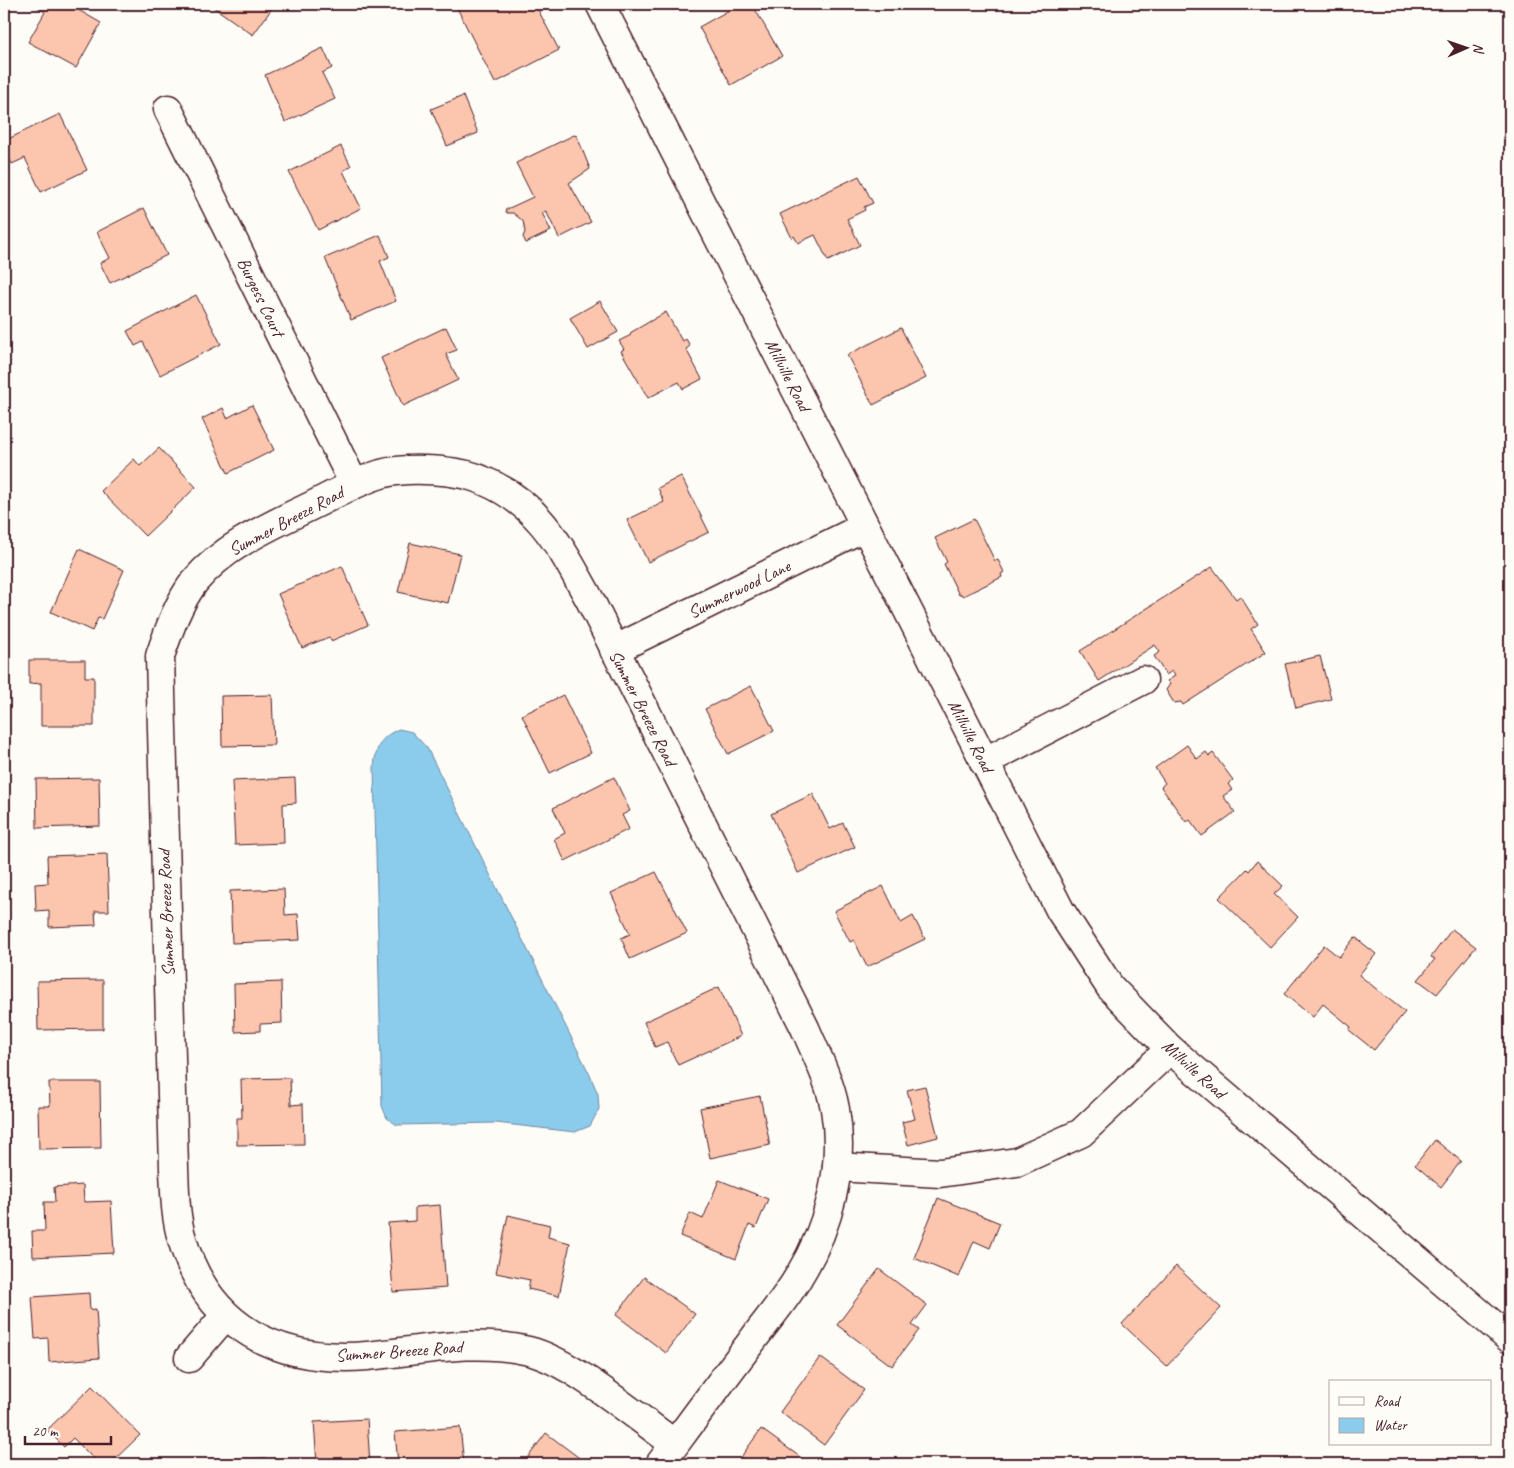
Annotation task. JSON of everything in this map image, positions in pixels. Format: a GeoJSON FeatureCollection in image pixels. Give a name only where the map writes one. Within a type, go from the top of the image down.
{"type":"FeatureCollection","features":[{"type":"Feature","properties":{"kind":"street","name":"Millville Road"},"geometry":{"type":"LineString","coordinates":[[600,4],[984,762],[1060,910],[1091,961],[1130,1010],[1170,1049],[1510,1339]]}},
{"type":"Feature","properties":{"kind":"street","name":"Burgess Court"},"geometry":{"type":"LineString","coordinates":[[168,109],[354,484]]}},
{"type":"Feature","properties":{"kind":"street","name":"Summer Breeze Road"},"geometry":{"type":"LineString","coordinates":[[411,470],[441,471],[480,479],[513,496],[540,518],[561,547],[590,600],[614,650],[805,1028],[825,1074],[835,1109],[838,1148],[835,1185],[826,1221],[813,1251],[798,1278],[667,1454],[576,1374],[560,1364],[531,1352],[504,1346],[475,1345],[340,1357],[306,1354],[272,1346],[240,1327],[225,1316],[213,1303],[193,1270],[182,1238],[176,1207],[160,656],[172,621],[195,582],[221,556],[249,537],[354,484],[382,474],[411,470]]}},
{"type":"Feature","properties":{"kind":"street","name":"Summerwood Lane"},"geometry":{"type":"LineString","coordinates":[[614,650],[864,527]]}},
{"type":"Feature","properties":{"kind":"street"},"geometry":{"type":"LineString","coordinates":[[984,762],[1143,680]]}},
{"type":"Feature","properties":{"kind":"street"},"geometry":{"type":"LineString","coordinates":[[836,1167],[940,1173],[1016,1162],[1081,1133],[1170,1049]]}},
{"type":"Feature","properties":{"kind":"street"},"geometry":{"type":"LineString","coordinates":[[189,1358],[225,1316]]}},
{"type":"Feature","properties":{"kind":"water"},"geometry":{"type":"Polygon","coordinates":[[[399,729],[412,732],[427,748],[589,1073],[598,1094],[599,1109],[590,1126],[575,1132],[496,1123],[397,1125],[387,1118],[382,1106],[374,767],[376,754],[383,739],[399,729]]]}},
{"type":"Feature","properties":{"kind":"building"},"geometry":{"type":"Polygon","coordinates":[[[39,4],[68,4],[101,23],[76,68],[28,42],[45,12],[37,7],[39,4]]]}},
{"type":"Feature","properties":{"kind":"building"},"geometry":{"type":"Polygon","coordinates":[[[213,4],[275,4],[253,35],[212,6],[213,4]]]}},
{"type":"Feature","properties":{"kind":"building"},"geometry":{"type":"Polygon","coordinates":[[[455,4],[535,4],[559,50],[495,83],[455,4]]]}},
{"type":"Feature","properties":{"kind":"building"},"geometry":{"type":"Polygon","coordinates":[[[740,4],[752,4],[782,56],[731,85],[699,27],[740,4]]]}},
{"type":"Feature","properties":{"kind":"building"},"geometry":{"type":"Polygon","coordinates":[[[323,48],[332,68],[322,73],[335,99],[285,122],[265,75],[323,48]]]}},
{"type":"Feature","properties":{"kind":"building"},"geometry":{"type":"Polygon","coordinates":[[[463,96],[478,133],[447,146],[431,109],[463,96]]]}},
{"type":"Feature","properties":{"kind":"building"},"geometry":{"type":"Polygon","coordinates":[[[60,114],[87,170],[41,192],[25,158],[12,164],[4,146],[4,141],[60,114]]]}},
{"type":"Feature","properties":{"kind":"building"},"geometry":{"type":"Polygon","coordinates":[[[574,135],[577,136],[590,169],[569,183],[591,222],[559,238],[546,211],[542,213],[551,231],[526,243],[523,237],[525,232],[523,221],[513,213],[507,213],[505,210],[533,197],[516,163],[574,135]]]}},
{"type":"Feature","properties":{"kind":"building"},"geometry":{"type":"Polygon","coordinates":[[[341,146],[351,166],[343,171],[361,208],[318,230],[289,172],[341,146]]]}},
{"type":"Feature","properties":{"kind":"building"},"geometry":{"type":"Polygon","coordinates":[[[859,176],[873,203],[864,207],[865,210],[847,219],[860,245],[828,261],[815,235],[798,243],[794,236],[792,238],[780,214],[859,176]]]}},
{"type":"Feature","properties":{"kind":"building"},"geometry":{"type":"Polygon","coordinates":[[[144,208],[167,255],[110,283],[100,263],[110,258],[97,232],[144,208]]]}},
{"type":"Feature","properties":{"kind":"building"},"geometry":{"type":"Polygon","coordinates":[[[380,235],[389,257],[380,261],[396,301],[351,320],[325,258],[380,235]]]}},
{"type":"Feature","properties":{"kind":"building"},"geometry":{"type":"Polygon","coordinates":[[[196,295],[221,344],[160,375],[143,342],[135,346],[127,331],[196,295]]]}},
{"type":"Feature","properties":{"kind":"building"},"geometry":{"type":"Polygon","coordinates":[[[600,301],[618,332],[588,349],[570,318],[600,301]]]}},
{"type":"Feature","properties":{"kind":"building"},"geometry":{"type":"Polygon","coordinates":[[[666,312],[682,341],[686,339],[690,346],[686,349],[702,379],[683,389],[679,382],[648,398],[621,351],[624,349],[619,341],[666,312]]]}},
{"type":"Feature","properties":{"kind":"building"},"geometry":{"type":"Polygon","coordinates":[[[446,327],[457,350],[446,354],[458,380],[403,406],[381,358],[446,327]]]}},
{"type":"Feature","properties":{"kind":"building"},"geometry":{"type":"Polygon","coordinates":[[[901,328],[926,378],[873,405],[847,355],[901,328]]]}},
{"type":"Feature","properties":{"kind":"building"},"geometry":{"type":"Polygon","coordinates":[[[252,405],[274,450],[228,473],[202,419],[223,408],[227,418],[252,405]]]}},
{"type":"Feature","properties":{"kind":"building"},"geometry":{"type":"Polygon","coordinates":[[[159,448],[196,487],[145,536],[101,491],[134,459],[140,466],[159,448]]]}},
{"type":"Feature","properties":{"kind":"building"},"geometry":{"type":"Polygon","coordinates":[[[681,476],[709,532],[648,562],[627,520],[664,502],[658,488],[681,476]]]}},
{"type":"Feature","properties":{"kind":"building"},"geometry":{"type":"Polygon","coordinates":[[[974,519],[995,561],[998,560],[1004,572],[1001,574],[1002,577],[963,596],[959,595],[944,564],[947,562],[935,538],[974,519]]]}},
{"type":"Feature","properties":{"kind":"building"},"geometry":{"type":"Polygon","coordinates":[[[410,543],[460,554],[448,603],[398,592],[410,543]]]}},
{"type":"Feature","properties":{"kind":"building"},"geometry":{"type":"Polygon","coordinates":[[[79,549],[124,570],[102,619],[98,618],[92,631],[51,612],[79,549]]]}},
{"type":"Feature","properties":{"kind":"building"},"geometry":{"type":"Polygon","coordinates":[[[342,566],[368,625],[331,641],[329,637],[302,648],[278,594],[342,566]]]}},
{"type":"Feature","properties":{"kind":"building"},"geometry":{"type":"Polygon","coordinates":[[[1212,567],[1236,599],[1240,596],[1258,624],[1251,629],[1266,652],[1183,705],[1181,702],[1174,703],[1166,690],[1170,684],[1167,681],[1175,676],[1172,671],[1166,675],[1154,656],[1160,652],[1155,645],[1099,681],[1080,651],[1212,567]]]}},
{"type":"Feature","properties":{"kind":"building"},"geometry":{"type":"Polygon","coordinates":[[[1320,656],[1331,699],[1296,708],[1285,664],[1320,656]]]}},
{"type":"Feature","properties":{"kind":"building"},"geometry":{"type":"Polygon","coordinates":[[[29,660],[85,660],[85,677],[94,677],[94,726],[41,726],[41,683],[29,684],[29,660]]]}},
{"type":"Feature","properties":{"kind":"building"},"geometry":{"type":"Polygon","coordinates":[[[751,686],[774,731],[728,754],[705,709],[751,686]]]}},
{"type":"Feature","properties":{"kind":"building"},"geometry":{"type":"Polygon","coordinates":[[[272,695],[274,745],[222,746],[221,696],[272,695]]]}},
{"type":"Feature","properties":{"kind":"building"},"geometry":{"type":"Polygon","coordinates":[[[563,695],[591,753],[550,773],[522,715],[563,695]]]}},
{"type":"Feature","properties":{"kind":"building"},"geometry":{"type":"Polygon","coordinates":[[[1187,745],[1197,759],[1206,752],[1209,756],[1213,753],[1233,780],[1228,784],[1232,790],[1223,796],[1235,812],[1202,836],[1190,820],[1186,822],[1161,787],[1165,783],[1155,768],[1187,745]]]}},
{"type":"Feature","properties":{"kind":"building"},"geometry":{"type":"Polygon","coordinates":[[[614,777],[630,811],[622,815],[629,829],[565,861],[554,839],[565,833],[553,808],[614,777]]]}},
{"type":"Feature","properties":{"kind":"building"},"geometry":{"type":"Polygon","coordinates":[[[99,778],[100,826],[37,828],[36,779],[99,778]]]}},
{"type":"Feature","properties":{"kind":"building"},"geometry":{"type":"Polygon","coordinates":[[[295,778],[296,803],[283,804],[284,843],[235,845],[232,781],[295,778]]]}},
{"type":"Feature","properties":{"kind":"building"},"geometry":{"type":"Polygon","coordinates":[[[813,794],[830,829],[843,823],[855,847],[798,873],[771,814],[813,794]]]}},
{"type":"Feature","properties":{"kind":"building"},"geometry":{"type":"Polygon","coordinates":[[[107,854],[109,911],[95,911],[96,925],[49,927],[49,910],[36,911],[35,884],[48,883],[47,856],[107,854]]]}},
{"type":"Feature","properties":{"kind":"building"},"geometry":{"type":"Polygon","coordinates":[[[1257,861],[1283,886],[1274,894],[1298,917],[1270,947],[1219,898],[1247,869],[1249,871],[1257,861]]]}},
{"type":"Feature","properties":{"kind":"building"},"geometry":{"type":"Polygon","coordinates":[[[656,872],[687,933],[630,959],[621,938],[630,934],[611,893],[656,872]]]}},
{"type":"Feature","properties":{"kind":"building"},"geometry":{"type":"Polygon","coordinates":[[[883,886],[901,923],[913,916],[925,939],[867,967],[854,940],[850,942],[834,911],[883,886]]]}},
{"type":"Feature","properties":{"kind":"building"},"geometry":{"type":"Polygon","coordinates":[[[284,889],[285,915],[298,914],[300,940],[232,943],[230,891],[284,889]]]}},
{"type":"Feature","properties":{"kind":"building"},"geometry":{"type":"Polygon","coordinates":[[[1452,929],[1476,947],[1437,994],[1418,980],[1435,959],[1431,957],[1452,929]]]}},
{"type":"Feature","properties":{"kind":"building"},"geometry":{"type":"Polygon","coordinates":[[[1355,937],[1376,954],[1359,975],[1405,1012],[1374,1050],[1349,1030],[1351,1027],[1323,1004],[1313,1017],[1284,994],[1324,945],[1339,957],[1355,937]]]}},
{"type":"Feature","properties":{"kind":"building"},"geometry":{"type":"Polygon","coordinates":[[[103,980],[103,1029],[38,1030],[37,981],[103,980]]]}},
{"type":"Feature","properties":{"kind":"building"},"geometry":{"type":"Polygon","coordinates":[[[281,982],[282,1023],[260,1024],[260,1031],[235,1032],[234,984],[281,982]]]}},
{"type":"Feature","properties":{"kind":"building"},"geometry":{"type":"Polygon","coordinates":[[[719,987],[741,1036],[678,1065],[667,1042],[655,1047],[644,1022],[719,987]]]}},
{"type":"Feature","properties":{"kind":"building"},"geometry":{"type":"Polygon","coordinates":[[[290,1078],[291,1105],[303,1104],[304,1144],[237,1145],[237,1118],[242,1118],[241,1079],[290,1078]]]}},
{"type":"Feature","properties":{"kind":"building"},"geometry":{"type":"Polygon","coordinates":[[[49,1082],[100,1082],[101,1148],[39,1149],[38,1106],[50,1106],[49,1082]]]}},
{"type":"Feature","properties":{"kind":"building"},"geometry":{"type":"Polygon","coordinates":[[[925,1086],[938,1137],[908,1145],[902,1122],[915,1119],[907,1090],[925,1086]]]}},
{"type":"Feature","properties":{"kind":"building"},"geometry":{"type":"Polygon","coordinates":[[[760,1096],[770,1145],[710,1158],[700,1108],[760,1096]]]}},
{"type":"Feature","properties":{"kind":"building"},"geometry":{"type":"Polygon","coordinates":[[[1435,1140],[1461,1161],[1441,1187],[1415,1165],[1435,1140]]]}},
{"type":"Feature","properties":{"kind":"building"},"geometry":{"type":"Polygon","coordinates":[[[719,1180],[768,1199],[756,1228],[749,1225],[736,1259],[680,1236],[690,1213],[703,1219],[719,1180]]]}},
{"type":"Feature","properties":{"kind":"building"},"geometry":{"type":"Polygon","coordinates":[[[83,1185],[84,1202],[111,1201],[114,1253],[33,1257],[32,1231],[45,1231],[44,1202],[55,1202],[54,1187],[83,1185]]]}},
{"type":"Feature","properties":{"kind":"building"},"geometry":{"type":"Polygon","coordinates":[[[938,1198],[1000,1223],[990,1248],[974,1241],[959,1277],[914,1258],[938,1198]]]}},
{"type":"Feature","properties":{"kind":"building"},"geometry":{"type":"Polygon","coordinates":[[[440,1205],[446,1288],[393,1292],[388,1223],[415,1221],[415,1207],[440,1205]]]}},
{"type":"Feature","properties":{"kind":"building"},"geometry":{"type":"Polygon","coordinates":[[[508,1215],[550,1225],[548,1237],[570,1243],[559,1296],[528,1289],[530,1280],[496,1273],[508,1215]]]}},
{"type":"Feature","properties":{"kind":"building"},"geometry":{"type":"Polygon","coordinates":[[[1176,1266],[1221,1308],[1167,1366],[1122,1324],[1176,1266]]]}},
{"type":"Feature","properties":{"kind":"building"},"geometry":{"type":"Polygon","coordinates":[[[879,1269],[927,1305],[912,1325],[919,1330],[892,1366],[837,1325],[879,1269]]]}},
{"type":"Feature","properties":{"kind":"building"},"geometry":{"type":"Polygon","coordinates":[[[644,1277],[695,1314],[666,1353],[616,1315],[644,1277]]]}},
{"type":"Feature","properties":{"kind":"building"},"geometry":{"type":"Polygon","coordinates":[[[89,1293],[90,1310],[96,1309],[99,1358],[49,1362],[48,1338],[35,1339],[32,1297],[89,1293]]]}},
{"type":"Feature","properties":{"kind":"building"},"geometry":{"type":"Polygon","coordinates":[[[820,1357],[864,1390],[824,1445],[780,1412],[820,1357]]]}},
{"type":"Feature","properties":{"kind":"building"},"geometry":{"type":"Polygon","coordinates":[[[92,1386],[140,1435],[110,1464],[99,1464],[73,1438],[64,1447],[47,1430],[92,1386]]]}},
{"type":"Feature","properties":{"kind":"building"},"geometry":{"type":"Polygon","coordinates":[[[367,1419],[370,1464],[317,1464],[314,1422],[367,1419]]]}},
{"type":"Feature","properties":{"kind":"building"},"geometry":{"type":"Polygon","coordinates":[[[460,1427],[464,1464],[398,1464],[395,1432],[460,1427]]]}},
{"type":"Feature","properties":{"kind":"building"},"geometry":{"type":"Polygon","coordinates":[[[761,1429],[810,1464],[736,1464],[761,1429]]]}},
{"type":"Feature","properties":{"kind":"building"},"geometry":{"type":"Polygon","coordinates":[[[546,1433],[586,1463],[523,1464],[546,1433]]]}},
{"type":"Feature","properties":{"kind":"building"},"geometry":{"type":"Polygon","coordinates":[[[266,1458],[266,1464],[215,1464],[215,1460],[266,1458]]]}}]}
